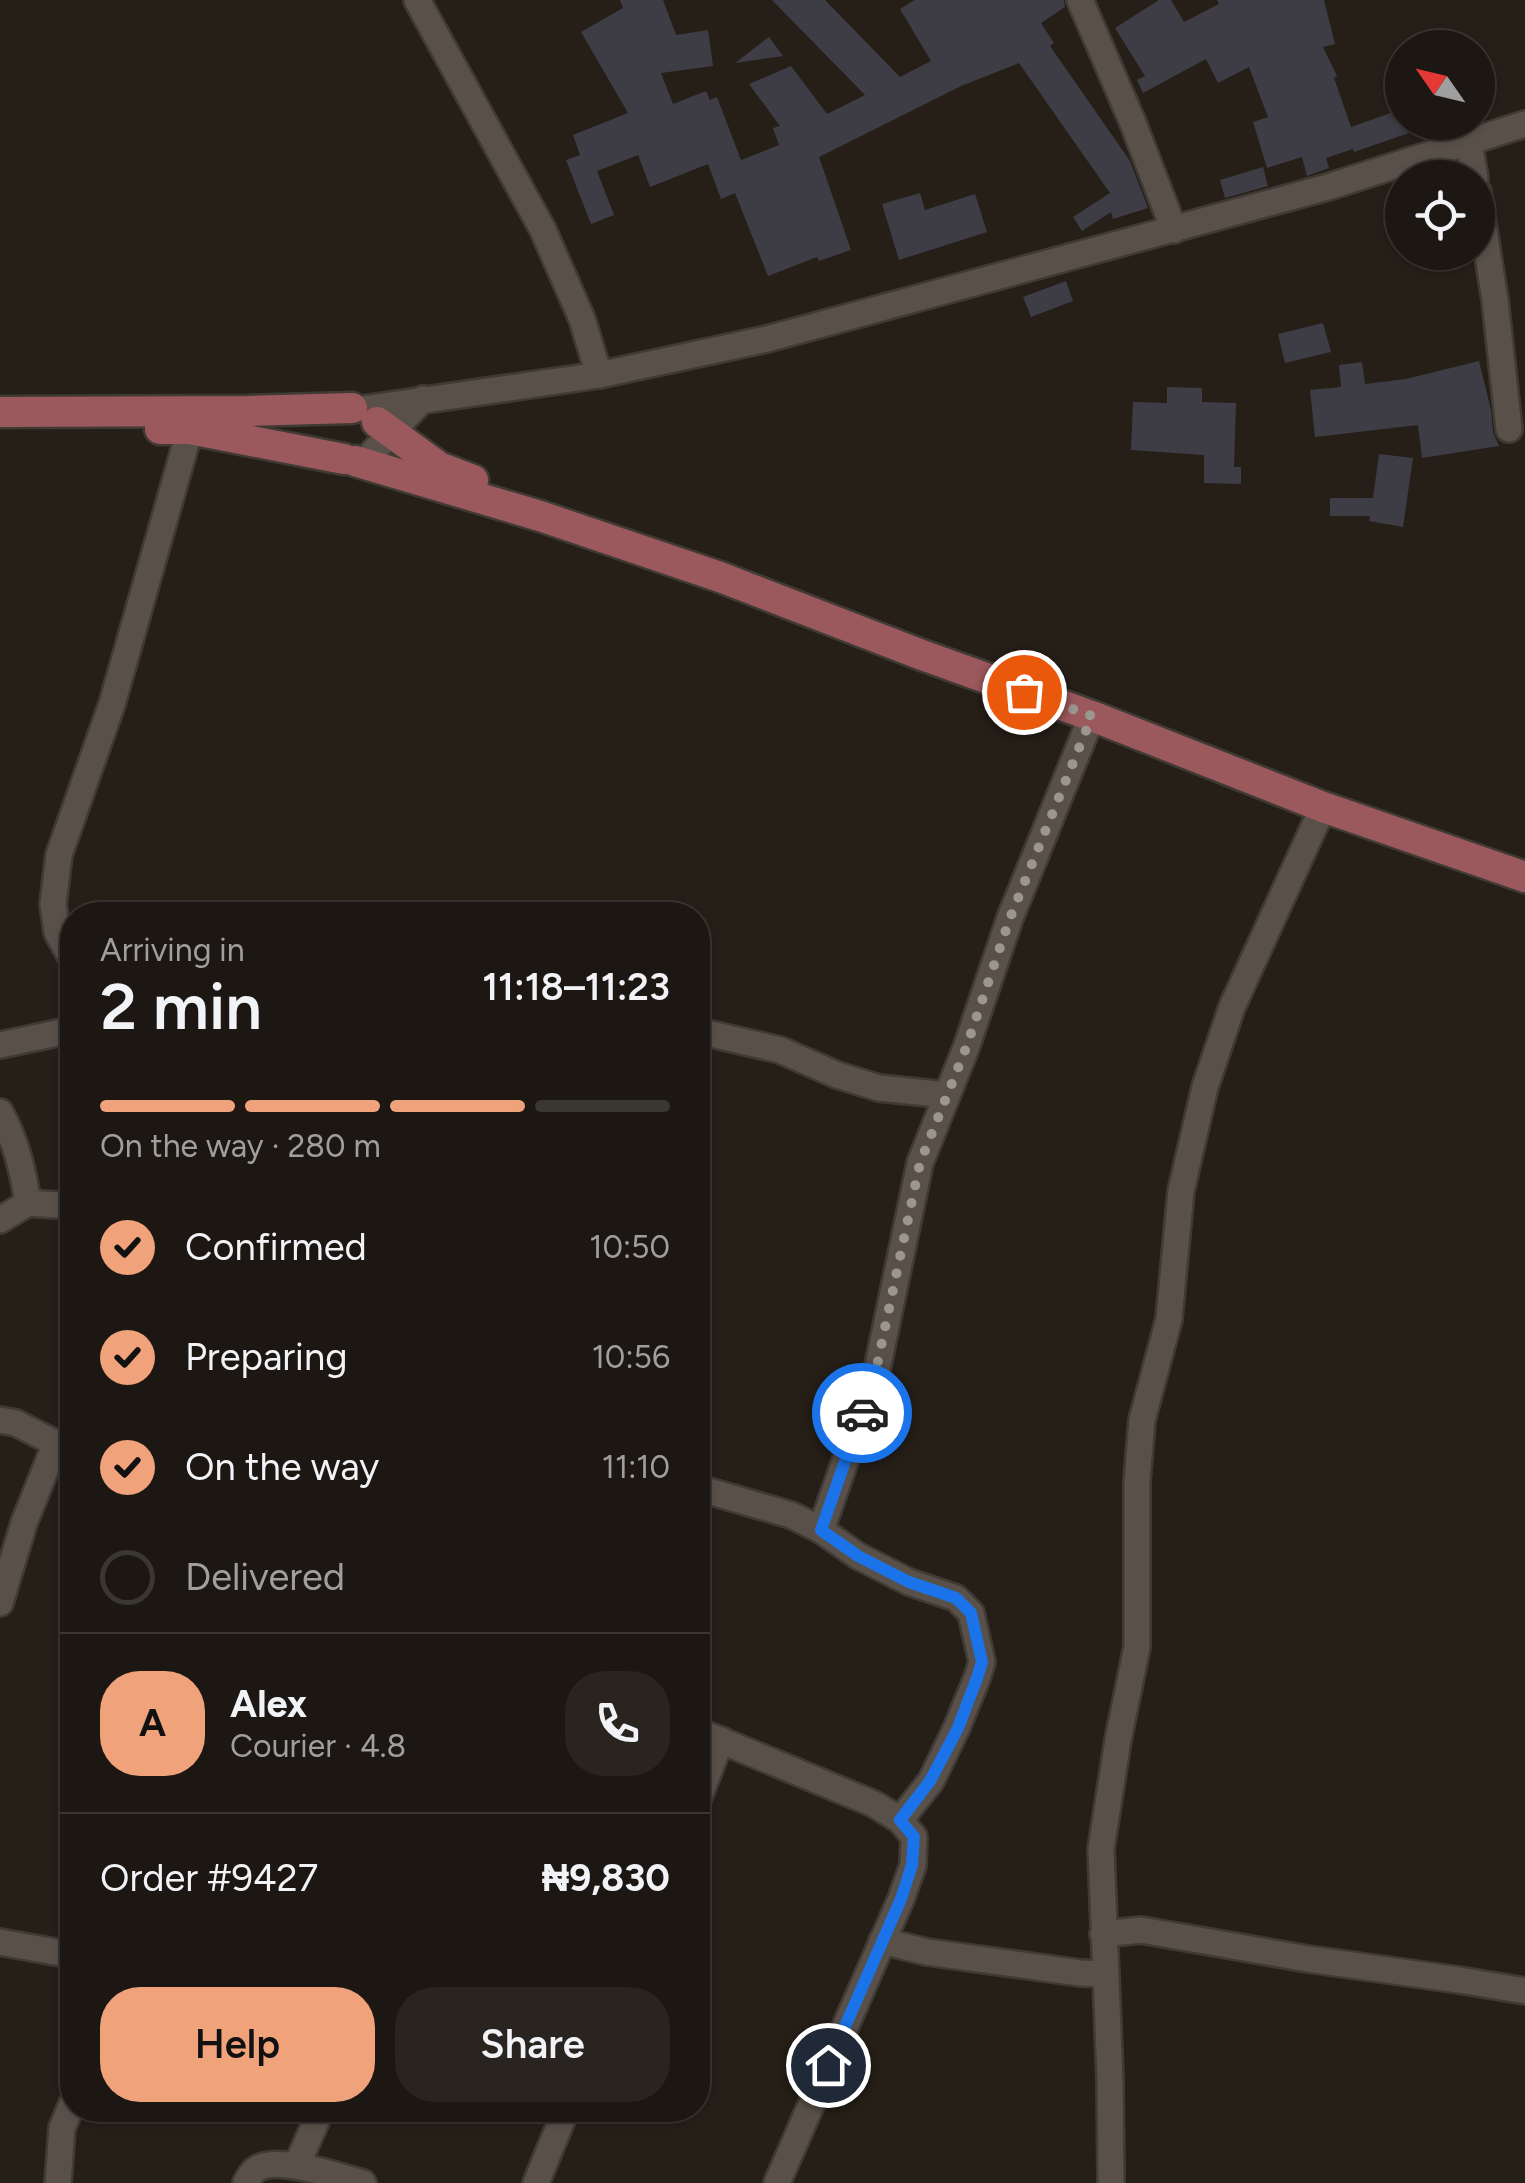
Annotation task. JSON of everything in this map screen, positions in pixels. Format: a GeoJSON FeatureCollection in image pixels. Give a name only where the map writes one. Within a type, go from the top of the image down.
{"type":"FeatureCollection","features":[{"type":"Feature","properties":{"kind":"main road"},"geometry":{"type":"LineString","coordinates":[[0,412],[248,411],[365,435],[497,489],[727,558],[1330,788],[1525,856]]}},
{"type":"Feature","properties":{"kind":"main road"},"geometry":{"type":"LineString","coordinates":[[0,433],[119,429],[365,435],[540,516],[720,577],[1323,807],[1525,878]]}},
{"type":"Feature","properties":{"kind":"street"},"geometry":{"type":"LineString","coordinates":[[417,0],[544,230],[582,319],[599,375]]}},
{"type":"Feature","properties":{"kind":"street"},"geometry":{"type":"LineString","coordinates":[[1080,0],[1174,230]]}},
{"type":"Feature","properties":{"kind":"street"},"geometry":{"type":"LineString","coordinates":[[365,435],[423,399],[599,375],[767,339],[1328,187],[1525,124]]}},
{"type":"Feature","properties":{"kind":"street"},"geometry":{"type":"LineString","coordinates":[[1469,142],[1472,160]]}},
{"type":"Feature","properties":{"kind":"street"},"geometry":{"type":"LineString","coordinates":[[1490,270],[1508,429]]}},
{"type":"Feature","properties":{"kind":"street"},"geometry":{"type":"LineString","coordinates":[[365,435],[423,399]]}},
{"type":"Feature","properties":{"kind":"street"},"geometry":{"type":"LineString","coordinates":[[60,936],[53,904],[59,855],[112,704],[190,430]]}},
{"type":"Feature","properties":{"kind":"street"},"geometry":{"type":"LineString","coordinates":[[821,1530],[876,1370],[920,1163],[966,1048],[1010,918],[1092,716]]}},
{"type":"Feature","properties":{"kind":"street"},"geometry":{"type":"LineString","coordinates":[[1111,2183],[1101,1849],[1137,1647],[1142,1420],[1168,1319],[1181,1191],[1205,1087],[1232,1007],[1323,807]]}},
{"type":"Feature","properties":{"kind":"street"},"geometry":{"type":"LineString","coordinates":[[0,1046],[60,1033]]}},
{"type":"Feature","properties":{"kind":"street"},"geometry":{"type":"LineString","coordinates":[[710,1034],[780,1050],[837,1076],[879,1088],[947,1095]]}},
{"type":"Feature","properties":{"kind":"street"},"geometry":{"type":"LineString","coordinates":[[0,1112],[22,1166],[28,1204]]}},
{"type":"Feature","properties":{"kind":"street"},"geometry":{"type":"LineString","coordinates":[[0,1220],[28,1204],[60,1205]]}},
{"type":"Feature","properties":{"kind":"street"},"geometry":{"type":"LineString","coordinates":[[0,1420],[60,1441]]}},
{"type":"Feature","properties":{"kind":"street"},"geometry":{"type":"LineString","coordinates":[[0,1603],[24,1522],[52,1453],[60,1445]]}},
{"type":"Feature","properties":{"kind":"street"},"geometry":{"type":"LineString","coordinates":[[710,1491],[790,1514],[909,1582],[956,1598],[971,1613],[982,1662],[977,1678],[958,1728],[930,1781],[900,1820]]}},
{"type":"Feature","properties":{"kind":"street"},"geometry":{"type":"LineString","coordinates":[[710,1736],[874,1804],[900,1820],[914,1837],[912,1865],[901,1899],[777,2183]]}},
{"type":"Feature","properties":{"kind":"street"},"geometry":{"type":"LineString","coordinates":[[1103,1934],[1141,1930],[1525,1991]]}},
{"type":"Feature","properties":{"kind":"street"},"geometry":{"type":"LineString","coordinates":[[882,1941],[927,1952],[1105,1974]]}},
{"type":"Feature","properties":{"kind":"street"},"geometry":{"type":"LineString","coordinates":[[0,1942],[60,1953]]}},
{"type":"Feature","properties":{"kind":"street"},"geometry":{"type":"LineString","coordinates":[[58,2183],[64,2122]]}},
{"type":"Feature","properties":{"kind":"street"},"geometry":{"type":"LineString","coordinates":[[297,2165],[316,2122]]}},
{"type":"Feature","properties":{"kind":"street"},"geometry":{"type":"LineString","coordinates":[[536,2183],[561,2122]]}},
{"type":"Feature","properties":{"kind":"street"},"geometry":{"type":"LineString","coordinates":[[246,2183],[253,2171],[261,2167],[297,2165],[363,2183]]}},
{"type":"Feature","properties":{"kind":"building"},"geometry":{"type":"Polygon","coordinates":[[[620,0],[663,0],[676,35],[708,30],[713,66],[661,73],[673,104],[706,91],[710,100],[717,97],[741,160],[779,145],[773,128],[780,126],[749,84],[791,66],[827,114],[865,95],[772,0],[825,0],[900,77],[931,61],[900,9],[915,0],[1064,0],[1065,7],[1041,23],[1054,43],[1050,46],[1130,161],[1148,208],[1113,219],[1111,212],[1082,231],[1073,217],[1110,193],[1019,63],[961,86],[819,157],[851,250],[819,261],[817,257],[768,276],[735,193],[721,199],[708,164],[650,187],[638,155],[597,171],[614,215],[591,224],[566,160],[580,155],[573,135],[628,113],[581,32],[623,8],[620,0]]]}},
{"type":"Feature","properties":{"kind":"building"},"geometry":{"type":"Polygon","coordinates":[[[1159,0],[1171,0],[1184,22],[1219,4],[1217,0],[1324,0],[1335,44],[1323,47],[1337,76],[1334,78],[1351,127],[1385,115],[1385,140],[1389,140],[1326,158],[1329,168],[1307,176],[1302,157],[1267,168],[1253,122],[1268,117],[1249,67],[1218,83],[1206,59],[1143,93],[1137,80],[1145,76],[1115,28],[1159,0]]]}},
{"type":"Feature","properties":{"kind":"building"},"geometry":{"type":"Polygon","coordinates":[[[769,37],[783,56],[735,63],[769,37]]]}},
{"type":"Feature","properties":{"kind":"building"},"geometry":{"type":"Polygon","coordinates":[[[1263,167],[1268,186],[1225,198],[1220,180],[1263,167]]]}},
{"type":"Feature","properties":{"kind":"building"},"geometry":{"type":"Polygon","coordinates":[[[920,193],[925,210],[975,194],[987,232],[899,260],[882,204],[920,193]]]}},
{"type":"Feature","properties":{"kind":"building"},"geometry":{"type":"Polygon","coordinates":[[[1066,281],[1073,301],[1031,317],[1023,297],[1066,281]]]}},
{"type":"Feature","properties":{"kind":"building"},"geometry":{"type":"Polygon","coordinates":[[[1323,323],[1331,352],[1285,363],[1278,334],[1323,323]]]}},
{"type":"Feature","properties":{"kind":"building"},"geometry":{"type":"Polygon","coordinates":[[[1479,361],[1499,446],[1422,458],[1418,425],[1315,437],[1310,390],[1341,387],[1339,365],[1362,362],[1365,384],[1406,379],[1479,361]]]}},
{"type":"Feature","properties":{"kind":"building"},"geometry":{"type":"Polygon","coordinates":[[[1167,387],[1202,388],[1202,402],[1236,403],[1234,467],[1241,467],[1241,484],[1204,483],[1204,455],[1131,450],[1133,402],[1167,403],[1167,387]]]}},
{"type":"Feature","properties":{"kind":"building"},"geometry":{"type":"Polygon","coordinates":[[[1379,454],[1413,458],[1403,527],[1369,521],[1370,516],[1330,516],[1330,498],[1373,498],[1379,454]]]}},
{"type":"Feature","properties":{"kind":"way so far"},"geometry":{"type":"LineString","coordinates":[[862,1413],[876,1370],[920,1163],[966,1048],[1010,918],[1092,716],[1024,692]]}},
{"type":"Feature","properties":{"kind":"route"},"geometry":{"type":"LineString","coordinates":[[828,2065],[901,1899],[912,1865],[914,1837],[900,1820],[930,1781],[958,1728],[982,1662],[971,1613],[956,1598],[909,1582],[858,1556],[821,1530],[862,1413]]}}]}
